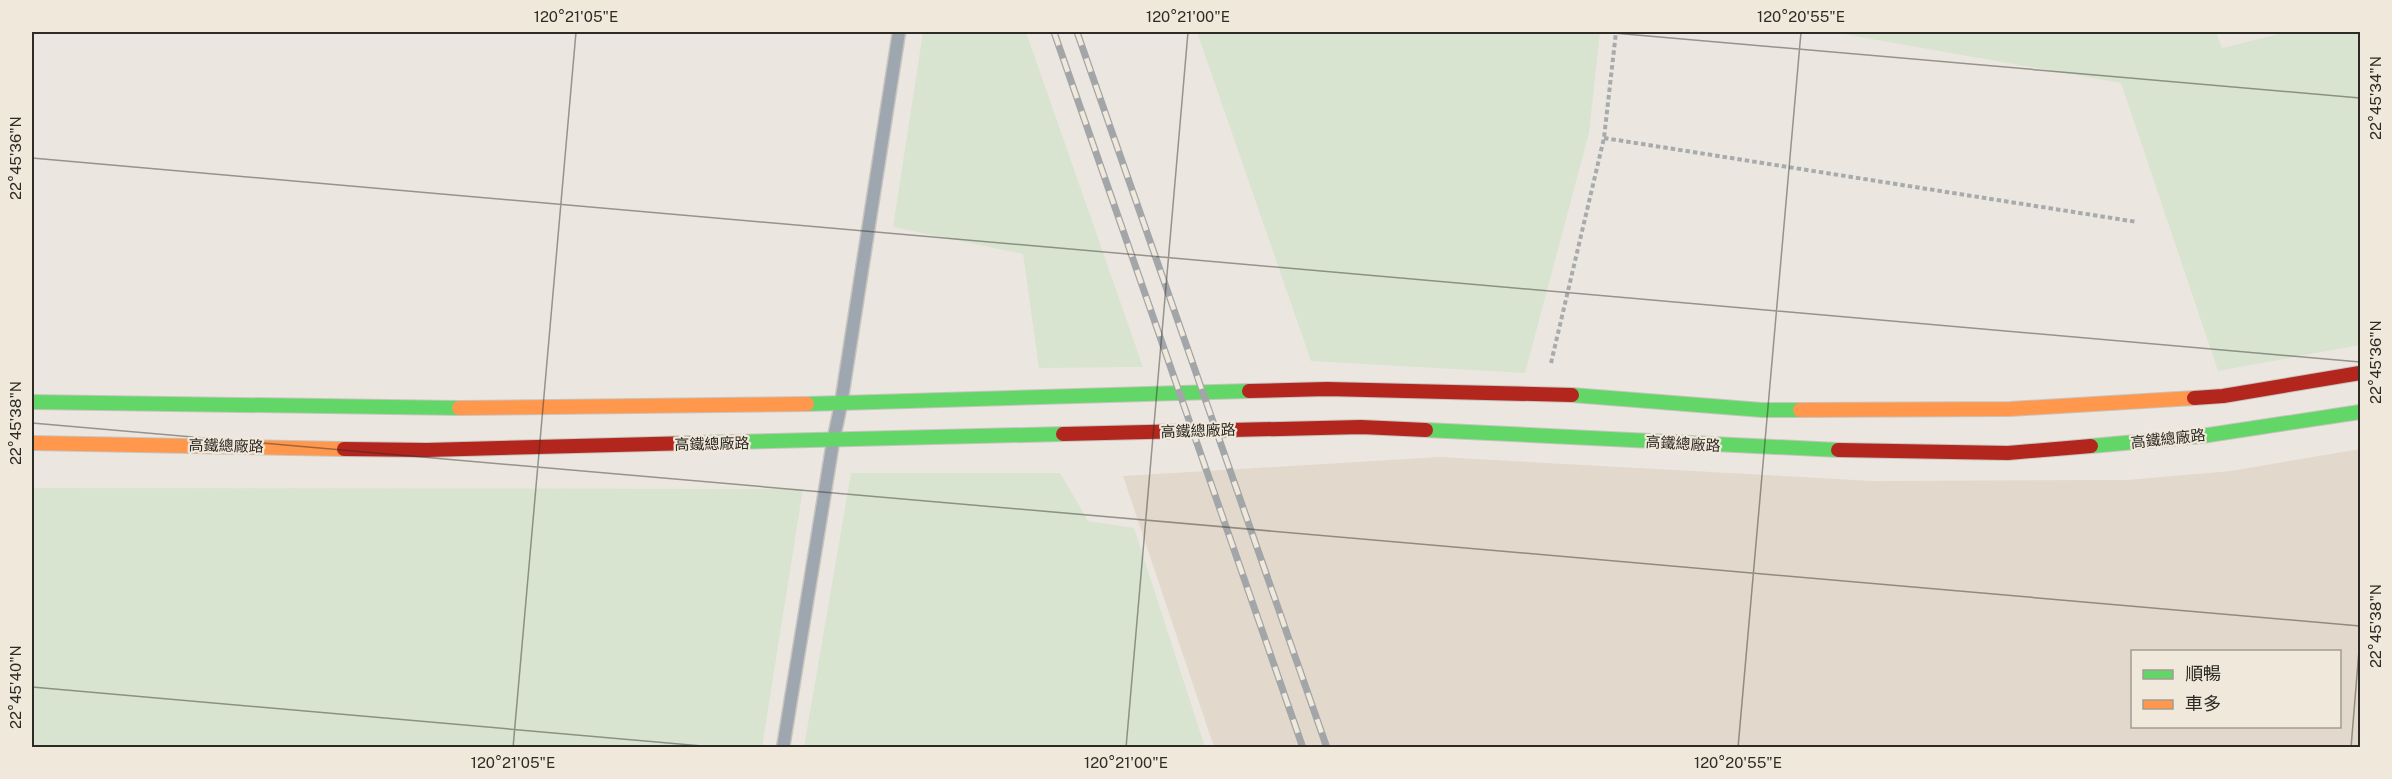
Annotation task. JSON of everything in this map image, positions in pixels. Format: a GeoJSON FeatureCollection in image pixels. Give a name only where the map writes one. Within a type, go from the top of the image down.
{"type":"FeatureCollection","features":[{"type":"Feature","properties":{"kind":"street"},"geometry":{"type":"LineString","coordinates":[[32,402],[424,408],[841,404],[1327,389],[1544,393],[1762,410],[2010,409],[2223,396],[2361,373]]}},
{"type":"Feature","properties":{"kind":"street","name":"高鐵總廠路"},"geometry":{"type":"LineString","coordinates":[[32,443],[428,450],[1361,427],[1770,449],[2008,453],[2202,436],[2361,412]]}},
{"type":"Feature","properties":{"kind":"lane"},"geometry":{"type":"LineString","coordinates":[[783,747],[841,404],[899,32]]}},
{"type":"Feature","properties":{"kind":"path"},"geometry":{"type":"LineString","coordinates":[[1544,393],[1604,138],[1616,32]]}},
{"type":"Feature","properties":{"kind":"path"},"geometry":{"type":"LineString","coordinates":[[1604,138],[2137,222]]}},
{"type":"Feature","properties":{"kind":"shaded area"},"geometry":{"type":"Polygon","coordinates":[[[2360,449],[2360,748],[1214,747],[1123,476],[1440,457],[1873,481],[2127,480],[2231,471],[2360,449]]]}},
{"type":"Feature","properties":{"kind":"green space"},"geometry":{"type":"Polygon","coordinates":[[[923,32],[1026,32],[1143,367],[1039,368],[1023,254],[893,227],[923,32]]]}},
{"type":"Feature","properties":{"kind":"green space"},"geometry":{"type":"Polygon","coordinates":[[[1197,32],[1600,32],[1589,133],[1525,373],[1311,361],[1197,32]]]}},
{"type":"Feature","properties":{"kind":"green space"},"geometry":{"type":"Polygon","coordinates":[[[1832,32],[2216,32],[2222,48],[2287,32],[2360,32],[2360,345],[2218,371],[2121,83],[1832,32]]]}},
{"type":"Feature","properties":{"kind":"green space"},"geometry":{"type":"Polygon","coordinates":[[[851,473],[1060,473],[1088,521],[1134,528],[1205,747],[804,747],[851,473]]]}},
{"type":"Feature","properties":{"kind":"green space"},"geometry":{"type":"Polygon","coordinates":[[[32,488],[803,489],[762,747],[32,747],[32,488]]]}},
{"type":"Feature","properties":{"kind":"railway"},"geometry":{"type":"LineString","coordinates":[[1054,32],[1303,748]]}},
{"type":"Feature","properties":{"kind":"railway"},"geometry":{"type":"LineString","coordinates":[[1077,32],[1327,748]]}},
{"type":"Feature","properties":{"kind":"traffic: fast"},"geometry":{"type":"LineString","coordinates":[[807,404],[1249,391]]}},
{"type":"Feature","properties":{"kind":"traffic: fast"},"geometry":{"type":"LineString","coordinates":[[1572,395],[1762,410],[1800,410]]}},
{"type":"Feature","properties":{"kind":"traffic: fast"},"geometry":{"type":"LineString","coordinates":[[32,402],[459,408]]}},
{"type":"Feature","properties":{"kind":"traffic: fast"},"geometry":{"type":"LineString","coordinates":[[2091,446],[2202,436],[2360,412]]}},
{"type":"Feature","properties":{"kind":"traffic: fast"},"geometry":{"type":"LineString","coordinates":[[1426,430],[1838,450]]}},
{"type":"Feature","properties":{"kind":"traffic: fast"},"geometry":{"type":"LineString","coordinates":[[692,443],[1063,434]]}},
{"type":"Feature","properties":{"kind":"traffic: slow"},"geometry":{"type":"LineString","coordinates":[[1800,410],[2010,409],[2194,398]]}},
{"type":"Feature","properties":{"kind":"traffic: slow"},"geometry":{"type":"LineString","coordinates":[[459,408],[807,404]]}},
{"type":"Feature","properties":{"kind":"traffic: slow"},"geometry":{"type":"LineString","coordinates":[[32,443],[344,449]]}},
{"type":"Feature","properties":{"kind":"traffic: jam"},"geometry":{"type":"LineString","coordinates":[[2194,398],[2223,396],[2360,373]]}},
{"type":"Feature","properties":{"kind":"traffic: jam"},"geometry":{"type":"LineString","coordinates":[[1249,391],[1327,389],[1572,395]]}},
{"type":"Feature","properties":{"kind":"traffic: jam"},"geometry":{"type":"LineString","coordinates":[[1063,434],[1361,427],[1426,430]]}},
{"type":"Feature","properties":{"kind":"traffic: jam"},"geometry":{"type":"LineString","coordinates":[[344,449],[427,450],[692,443]]}},
{"type":"Feature","properties":{"kind":"traffic: jam"},"geometry":{"type":"LineString","coordinates":[[1838,450],[2008,453],[2091,446]]}}]}
